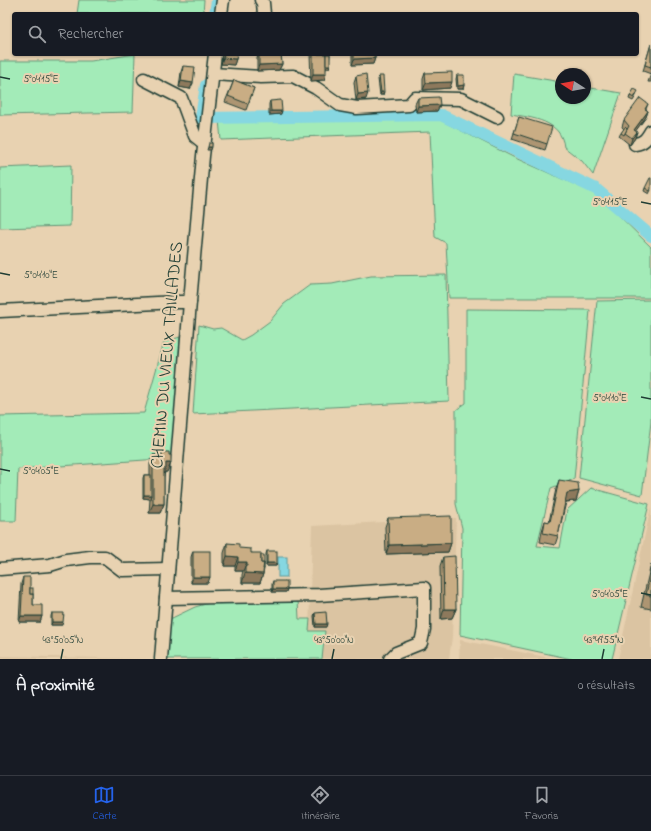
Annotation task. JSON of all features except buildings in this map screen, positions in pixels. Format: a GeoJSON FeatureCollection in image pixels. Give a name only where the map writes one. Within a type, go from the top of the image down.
{"type":"FeatureCollection","features":[{"type":"Feature","properties":{"kind":"street"},"geometry":{"type":"LineString","coordinates":[[221,12],[223,0]]}},
{"type":"Feature","properties":{"kind":"street"},"geometry":{"type":"LineString","coordinates":[[261,0],[263,3],[264,12]]}},
{"type":"Feature","properties":{"kind":"street","name":"CHEMIN DU VIEUX TAILLADES"},"geometry":{"type":"LineString","coordinates":[[161,659],[204,144],[215,56]]}},
{"type":"Feature","properties":{"kind":"street"},"geometry":{"type":"LineString","coordinates":[[213,74],[261,77],[293,76],[316,88],[340,105],[357,108],[409,105],[415,98],[461,99],[497,117]]}},
{"type":"Feature","properties":{"kind":"street"},"geometry":{"type":"LineString","coordinates":[[144,79],[182,98],[195,136],[204,144]]}},
{"type":"Feature","properties":{"kind":"street"},"geometry":{"type":"LineString","coordinates":[[635,144],[642,143],[647,138],[651,130]]}},
{"type":"Feature","properties":{"kind":"street"},"geometry":{"type":"LineString","coordinates":[[0,311],[190,302]]}},
{"type":"Feature","properties":{"kind":"street"},"geometry":{"type":"LineString","coordinates":[[0,569],[50,565],[66,560],[90,557],[105,557],[122,570],[168,569]]}},
{"type":"Feature","properties":{"kind":"street"},"geometry":{"type":"LineString","coordinates":[[166,598],[319,595],[424,588],[424,629],[421,643],[396,653],[390,659]]}},
{"type":"Feature","properties":{"kind":"shaded area"},"geometry":{"type":"Polygon","coordinates":[[[651,507],[651,659],[618,659],[651,507]]]}},
{"type":"Feature","properties":{"kind":"shaded area"},"geometry":{"type":"Polygon","coordinates":[[[456,518],[452,637],[449,659],[322,659],[325,632],[309,632],[312,526],[456,518]]]}},
{"type":"Feature","properties":{"kind":"shaded area"},"geometry":{"type":"Polygon","coordinates":[[[460,640],[555,659],[459,659],[460,640]]]}},
{"type":"Feature","properties":{"kind":"shaded area"},"geometry":{"type":"Polygon","coordinates":[[[0,656],[148,659],[0,659],[0,656]]]}},
{"type":"Feature","properties":{"kind":"green space"},"geometry":{"type":"Polygon","coordinates":[[[79,0],[204,0],[203,12],[77,12],[79,0]]]}},
{"type":"Feature","properties":{"kind":"green space"},"geometry":{"type":"Polygon","coordinates":[[[122,56],[135,56],[133,112],[0,115],[0,61],[91,61],[122,56]]]}},
{"type":"Feature","properties":{"kind":"green space"},"geometry":{"type":"Polygon","coordinates":[[[514,74],[555,81],[555,104],[591,104],[591,88],[621,93],[593,175],[582,161],[564,147],[562,138],[551,126],[536,119],[511,114],[514,74]]]}},
{"type":"Feature","properties":{"kind":"green space"},"geometry":{"type":"Polygon","coordinates":[[[438,119],[513,157],[598,195],[651,247],[651,298],[449,298],[446,243],[435,237],[430,132],[221,140],[219,120],[438,119]]]}},
{"type":"Feature","properties":{"kind":"green space"},"geometry":{"type":"Polygon","coordinates":[[[71,165],[70,226],[0,228],[0,168],[71,165]]]}},
{"type":"Feature","properties":{"kind":"green space"},"geometry":{"type":"Polygon","coordinates":[[[446,275],[449,401],[193,414],[199,325],[213,329],[221,328],[242,340],[270,321],[284,304],[310,285],[332,284],[371,276],[446,275]]]}},
{"type":"Feature","properties":{"kind":"green space"},"geometry":{"type":"Polygon","coordinates":[[[651,300],[651,422],[642,495],[579,478],[597,301],[651,300]]]}},
{"type":"Feature","properties":{"kind":"green space"},"geometry":{"type":"Polygon","coordinates":[[[466,309],[590,310],[574,479],[551,488],[537,546],[560,548],[567,510],[591,488],[649,504],[612,659],[572,659],[460,635],[462,528],[456,504],[456,410],[466,403],[466,309]]]}},
{"type":"Feature","properties":{"kind":"green space"},"geometry":{"type":"Polygon","coordinates":[[[180,337],[173,458],[18,469],[16,521],[0,521],[0,416],[144,413],[164,342],[180,337]]]}},
{"type":"Feature","properties":{"kind":"green space"},"geometry":{"type":"Polygon","coordinates":[[[298,600],[299,619],[310,619],[309,631],[325,631],[322,659],[166,659],[168,620],[195,607],[213,602],[298,600]]]}},
{"type":"Feature","properties":{"kind":"water"},"geometry":{"type":"Polygon","coordinates":[[[278,557],[287,557],[287,577],[278,577],[278,557]]]}},
{"type":"Feature","properties":{"kind":"waterway"},"geometry":{"type":"LineString","coordinates":[[215,12],[217,0]]}},
{"type":"Feature","properties":{"kind":"waterway"},"geometry":{"type":"LineString","coordinates":[[206,85],[201,118],[441,115],[596,189],[651,236]]}}]}
